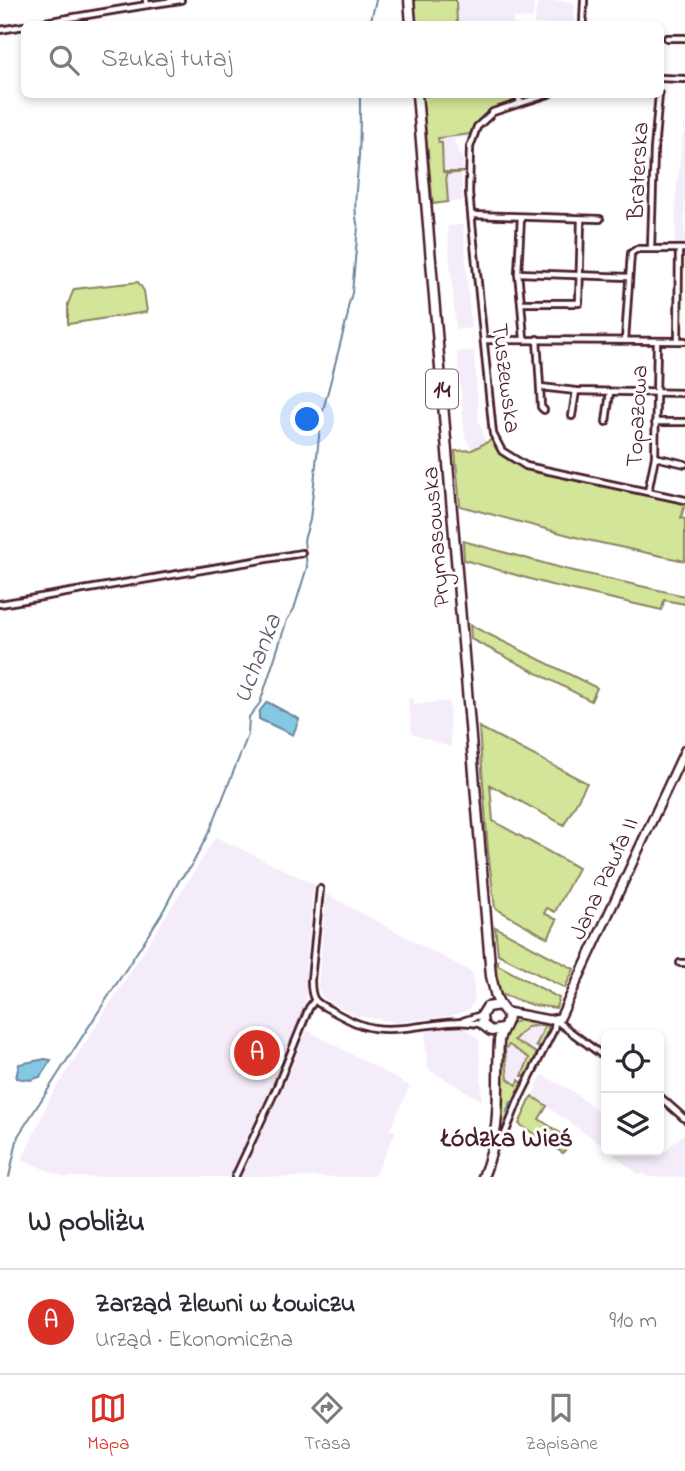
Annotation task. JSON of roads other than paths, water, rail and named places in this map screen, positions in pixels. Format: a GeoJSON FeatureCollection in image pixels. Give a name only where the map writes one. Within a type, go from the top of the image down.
{"type":"FeatureCollection","features":[{"type":"Feature","properties":{"kind":"main road"},"geometry":{"type":"LineString","coordinates":[[410,0],[411,21]]}},
{"type":"Feature","properties":{"kind":"main road","name":"Prymasowska"},"geometry":{"type":"LineString","coordinates":[[417,98],[491,976],[491,998],[487,1007]]}},
{"type":"Feature","properties":{"kind":"main road","name":"Prymasowska"},"geometry":{"type":"LineString","coordinates":[[491,976],[496,997],[505,1013]]}},
{"type":"Feature","properties":{"kind":"main road"},"geometry":{"type":"LineString","coordinates":[[483,1177],[494,1141],[499,1107],[498,1061],[505,1013],[487,1007]]}},
{"type":"Feature","properties":{"kind":"main road","name":"14"},"geometry":{"type":"LineString","coordinates":[[482,1015],[487,1007]]}},
{"type":"Feature","properties":{"kind":"main road"},"geometry":{"type":"LineString","coordinates":[[482,1015],[498,1061]]}},
{"type":"Feature","properties":{"kind":"main road"},"geometry":{"type":"LineString","coordinates":[[487,1028],[502,1029]]}},
{"type":"Feature","properties":{"kind":"street"},"geometry":{"type":"LineString","coordinates":[[49,21],[147,3],[181,0]]}},
{"type":"Feature","properties":{"kind":"street"},"geometry":{"type":"LineString","coordinates":[[583,21],[584,0]]}},
{"type":"Feature","properties":{"kind":"street"},"geometry":{"type":"LineString","coordinates":[[0,30],[21,26]]}},
{"type":"Feature","properties":{"kind":"street"},"geometry":{"type":"LineString","coordinates":[[667,38],[685,38]]}},
{"type":"Feature","properties":{"kind":"street"},"geometry":{"type":"LineString","coordinates":[[664,78],[685,79]]}},
{"type":"Feature","properties":{"kind":"street"},"geometry":{"type":"LineString","coordinates":[[519,98],[520,103]]}},
{"type":"Feature","properties":{"kind":"street","name":"Tuszewska"},"geometry":{"type":"LineString","coordinates":[[537,98],[493,112],[482,121],[473,134],[468,163],[491,426],[496,443],[502,451],[526,466],[685,500]]}},
{"type":"Feature","properties":{"kind":"street","name":"Braterska"},"geometry":{"type":"LineString","coordinates":[[651,249],[653,163],[659,98]]}},
{"type":"Feature","properties":{"kind":"street"},"geometry":{"type":"LineString","coordinates":[[472,215],[600,219]]}},
{"type":"Feature","properties":{"kind":"street"},"geometry":{"type":"LineString","coordinates":[[521,218],[518,273],[524,337]]}},
{"type":"Feature","properties":{"kind":"street"},"geometry":{"type":"LineString","coordinates":[[521,303],[579,303],[581,219]]}},
{"type":"Feature","properties":{"kind":"street"},"geometry":{"type":"LineString","coordinates":[[625,340],[631,253],[633,250],[682,249],[678,341]]}},
{"type":"Feature","properties":{"kind":"street"},"geometry":{"type":"LineString","coordinates":[[518,273],[629,277]]}},
{"type":"Feature","properties":{"kind":"street"},"geometry":{"type":"LineString","coordinates":[[484,340],[524,337],[685,341]]}},
{"type":"Feature","properties":{"kind":"street"},"geometry":{"type":"LineString","coordinates":[[537,339],[541,407],[544,410]]}},
{"type":"Feature","properties":{"kind":"street","name":"Topazowa"},"geometry":{"type":"LineString","coordinates":[[648,492],[655,457],[657,341]]}},
{"type":"Feature","properties":{"kind":"street"},"geometry":{"type":"LineString","coordinates":[[540,387],[576,391],[685,393]]}},
{"type":"Feature","properties":{"kind":"street"},"geometry":{"type":"LineString","coordinates":[[572,416],[576,391]]}},
{"type":"Feature","properties":{"kind":"street"},"geometry":{"type":"LineString","coordinates":[[606,422],[610,392]]}},
{"type":"Feature","properties":{"kind":"street"},"geometry":{"type":"LineString","coordinates":[[655,422],[685,422]]}},
{"type":"Feature","properties":{"kind":"street"},"geometry":{"type":"LineString","coordinates":[[655,457],[685,464]]}},
{"type":"Feature","properties":{"kind":"street"},"geometry":{"type":"LineString","coordinates":[[0,604],[302,553]]}},
{"type":"Feature","properties":{"kind":"street","name":"Jana Pawła II"},"geometry":{"type":"LineString","coordinates":[[503,1139],[554,1029],[555,1020],[563,1012],[685,750]]}},
{"type":"Feature","properties":{"kind":"street"},"geometry":{"type":"LineString","coordinates":[[320,889],[311,981],[314,1001],[354,1022],[374,1028],[455,1023],[482,1015]]}},
{"type":"Feature","properties":{"kind":"street"},"geometry":{"type":"LineString","coordinates":[[235,1177],[314,1001]]}},
{"type":"Feature","properties":{"kind":"street"},"geometry":{"type":"LineString","coordinates":[[505,1013],[555,1020],[601,1054]]}},
{"type":"Feature","properties":{"kind":"street"},"geometry":{"type":"LineString","coordinates":[[455,1023],[487,1028]]}},
{"type":"Feature","properties":{"kind":"street"},"geometry":{"type":"LineString","coordinates":[[664,1100],[685,1119]]}},
{"type":"Feature","properties":{"kind":"water"},"geometry":{"type":"Polygon","coordinates":[[[267,702],[299,719],[293,735],[259,719],[259,712],[267,702]]]}},
{"type":"Feature","properties":{"kind":"water"},"geometry":{"type":"Polygon","coordinates":[[[51,1060],[40,1077],[30,1080],[16,1078],[19,1064],[51,1060]]]}},
{"type":"Feature","properties":{"kind":"waterway","name":"Uchanka"},"geometry":{"type":"LineString","coordinates":[[371,21],[376,0]]}},
{"type":"Feature","properties":{"kind":"waterway","name":"Uchanka"},"geometry":{"type":"LineString","coordinates":[[9,1177],[18,1136],[161,915],[211,828],[248,735],[249,717],[260,703],[287,620],[294,609],[307,567],[304,540],[310,520],[321,418],[352,293],[358,227],[355,201],[360,98]]}},
{"type":"Feature","properties":{"kind":"waterway"},"geometry":{"type":"LineString","coordinates":[[510,1117],[507,1111],[511,1102],[515,1101],[547,1032]]}},
{"type":"Feature","properties":{"kind":"waterway"},"geometry":{"type":"LineString","coordinates":[[489,1177],[506,1125]]}},
{"type":"Feature","properties":{"kind":"place","name":"Zarząd Zlewni w Łowiczu"},"geometry":{"type":"Point","coordinates":[257,1053]}},
{"type":"Feature","properties":{"kind":"district","name":"Łódzka Wieś"},"geometry":{"type":"Point","coordinates":[507,1137]}}]}
